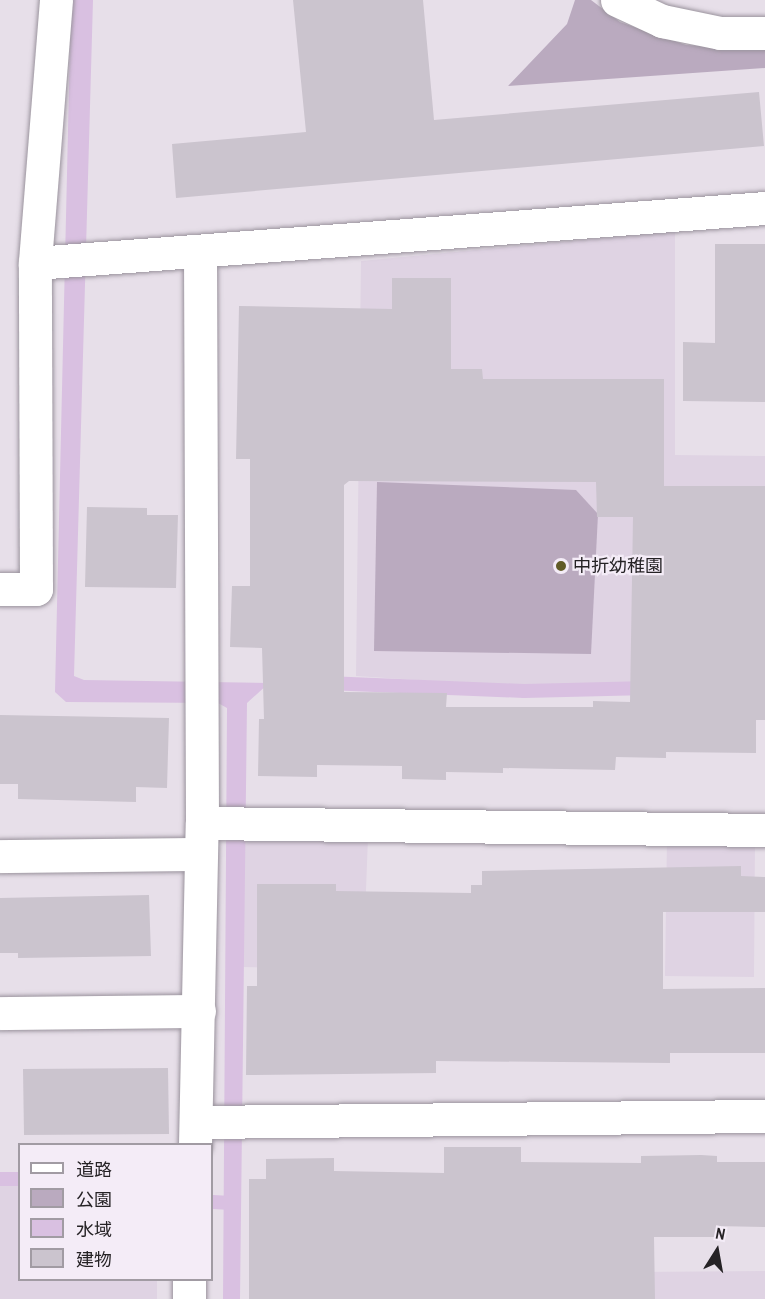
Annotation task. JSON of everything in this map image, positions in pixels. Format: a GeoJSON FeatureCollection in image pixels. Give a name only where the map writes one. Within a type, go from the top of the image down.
{"type":"FeatureCollection","features":[{"type":"Feature","properties":{"kind":"street"},"geometry":{"type":"LineString","coordinates":[[0,589],[36,589],[42,262],[56,0]]}},
{"type":"Feature","properties":{"kind":"street"},"geometry":{"type":"LineString","coordinates":[[617,0],[662,21],[720,33],[765,33]]}},
{"type":"Feature","properties":{"kind":"street"},"geometry":{"type":"LineString","coordinates":[[42,262],[765,208]]}},
{"type":"Feature","properties":{"kind":"street"},"geometry":{"type":"LineString","coordinates":[[200,252],[201,711],[205,834],[199,1011],[203,1129],[255,1121],[765,1116]]}},
{"type":"Feature","properties":{"kind":"street"},"geometry":{"type":"LineString","coordinates":[[0,856],[205,834],[258,824],[765,830]]}},
{"type":"Feature","properties":{"kind":"street"},"geometry":{"type":"LineString","coordinates":[[0,1013],[199,1011]]}},
{"type":"Feature","properties":{"kind":"street"},"geometry":{"type":"LineString","coordinates":[[189,1281],[189,1299]]}},
{"type":"Feature","properties":{"kind":"shaded area","name":"中折幼稚園"},"geometry":{"type":"Polygon","coordinates":[[[675,231],[675,455],[765,456],[765,680],[525,687],[356,676],[361,261],[675,231]]]}},
{"type":"Feature","properties":{"kind":"shaded area"},"geometry":{"type":"Polygon","coordinates":[[[368,837],[363,969],[242,967],[244,840],[368,837]]]}},
{"type":"Feature","properties":{"kind":"shaded area"},"geometry":{"type":"Polygon","coordinates":[[[667,838],[755,839],[754,977],[665,976],[667,838]]]}},
{"type":"Feature","properties":{"kind":"shaded area"},"geometry":{"type":"Polygon","coordinates":[[[0,1185],[18,1186],[18,1281],[157,1281],[157,1299],[0,1299],[0,1185]]]}},
{"type":"Feature","properties":{"kind":"shaded area"},"geometry":{"type":"Polygon","coordinates":[[[765,1271],[765,1299],[372,1299],[372,1274],[765,1271]]]}},
{"type":"Feature","properties":{"kind":"green space"},"geometry":{"type":"Polygon","coordinates":[[[575,0],[591,0],[620,22],[686,45],[765,50],[765,68],[508,86],[567,24],[575,0]]]}},
{"type":"Feature","properties":{"kind":"green space"},"geometry":{"type":"Polygon","coordinates":[[[377,482],[576,490],[598,514],[591,654],[374,651],[377,482]]]}},
{"type":"Feature","properties":{"kind":"water"},"geometry":{"type":"Polygon","coordinates":[[[71,0],[93,0],[74,676],[84,680],[269,683],[247,703],[240,1299],[223,1299],[227,708],[218,703],[66,702],[55,692],[71,0]]]}},
{"type":"Feature","properties":{"kind":"building"},"geometry":{"type":"Polygon","coordinates":[[[293,0],[423,0],[434,120],[759,92],[764,146],[176,198],[172,144],[306,132],[293,0]]]}},
{"type":"Feature","properties":{"kind":"building"},"geometry":{"type":"Polygon","coordinates":[[[715,244],[765,244],[765,402],[683,401],[683,342],[715,343],[715,244]]]}},
{"type":"Feature","properties":{"kind":"building"},"geometry":{"type":"Polygon","coordinates":[[[392,278],[451,278],[451,369],[482,369],[483,379],[664,379],[664,486],[765,486],[765,720],[756,720],[756,753],[666,752],[666,758],[616,757],[615,770],[503,768],[503,773],[446,772],[446,780],[402,779],[402,766],[317,765],[317,777],[258,776],[259,719],[264,719],[262,648],[230,647],[232,586],[250,586],[250,459],[236,459],[239,306],[392,309],[392,278]],[[349,481],[344,485],[344,692],[447,693],[446,707],[593,707],[593,701],[630,702],[633,517],[597,517],[596,482],[349,481]]]}},
{"type":"Feature","properties":{"kind":"building"},"geometry":{"type":"Polygon","coordinates":[[[87,507],[147,508],[147,515],[178,515],[176,588],[85,587],[87,507]]]}},
{"type":"Feature","properties":{"kind":"building"},"geometry":{"type":"Polygon","coordinates":[[[0,715],[169,718],[167,788],[136,787],[136,802],[18,799],[18,784],[0,784],[0,715]]]}},
{"type":"Feature","properties":{"kind":"building"},"geometry":{"type":"Polygon","coordinates":[[[741,866],[741,876],[765,877],[765,912],[663,912],[663,989],[765,988],[765,1053],[670,1053],[670,1063],[436,1061],[436,1073],[246,1075],[247,986],[257,986],[257,884],[336,884],[336,891],[471,893],[471,885],[482,885],[482,871],[741,866]]]}},
{"type":"Feature","properties":{"kind":"building"},"geometry":{"type":"Polygon","coordinates":[[[149,895],[151,956],[18,958],[18,953],[0,953],[0,898],[149,895]]]}},
{"type":"Feature","properties":{"kind":"building"},"geometry":{"type":"Polygon","coordinates":[[[168,1068],[169,1134],[24,1135],[23,1069],[168,1068]]]}},
{"type":"Feature","properties":{"kind":"building"},"geometry":{"type":"Polygon","coordinates":[[[444,1147],[521,1147],[521,1162],[641,1163],[641,1156],[701,1155],[717,1156],[717,1162],[765,1162],[765,1227],[716,1226],[716,1237],[654,1237],[655,1299],[249,1299],[249,1179],[266,1179],[266,1159],[334,1158],[334,1171],[444,1173],[444,1147]]]}},
{"type":"Feature","properties":{"kind":"waterway"},"geometry":{"type":"LineString","coordinates":[[326,683],[524,691],[649,688]]}},
{"type":"Feature","properties":{"kind":"waterway"},"geometry":{"type":"LineString","coordinates":[[0,1179],[18,1179]]}},
{"type":"Feature","properties":{"kind":"waterway"},"geometry":{"type":"LineString","coordinates":[[213,1202],[231,1203]]}},
{"type":"Feature","properties":{"kind":"place","name":"中折幼稚園"},"geometry":{"type":"Point","coordinates":[561,566]}}]}
